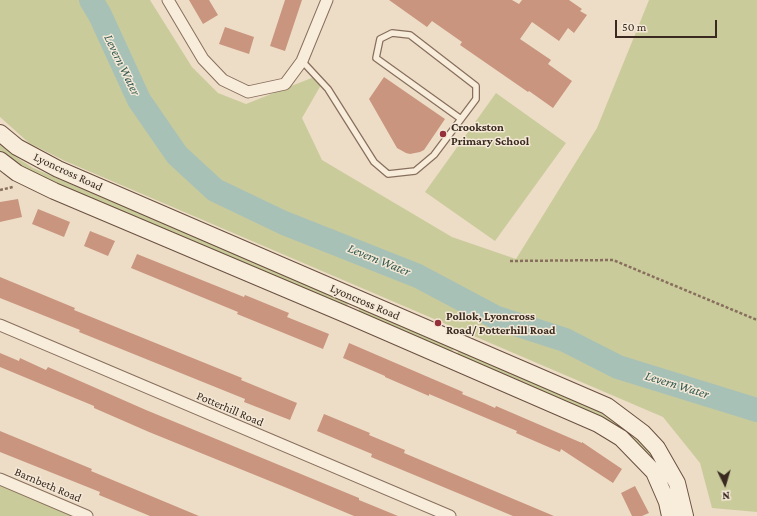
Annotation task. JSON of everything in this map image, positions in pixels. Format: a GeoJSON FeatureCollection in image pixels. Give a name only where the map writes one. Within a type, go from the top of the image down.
{"type":"FeatureCollection","features":[{"type":"Feature","properties":{"kind":"street"},"geometry":{"type":"LineString","coordinates":[[168,0],[203,59],[223,80],[248,92],[285,84],[302,61],[327,0]]}},
{"type":"Feature","properties":{"kind":"street","name":"Lyoncross Road"},"geometry":{"type":"LineString","coordinates":[[0,133],[17,147],[58,169],[607,406],[643,433],[657,448],[677,483],[686,516]]}},
{"type":"Feature","properties":{"kind":"street","name":"Lyoncross Road"},"geometry":{"type":"LineString","coordinates":[[0,160],[17,173],[54,191],[347,315],[598,424],[621,438],[654,472],[667,502],[670,516]]}},
{"type":"Feature","properties":{"kind":"street"},"geometry":{"type":"LineString","coordinates":[[347,315],[355,297]]}},
{"type":"Feature","properties":{"kind":"street","name":"Potterhill Road"},"geometry":{"type":"LineString","coordinates":[[0,325],[450,516]]}},
{"type":"Feature","properties":{"kind":"street","name":"Barnbeth Road"},"geometry":{"type":"LineString","coordinates":[[0,479],[87,516]]}},
{"type":"Feature","properties":{"kind":"lane"},"geometry":{"type":"LineString","coordinates":[[302,61],[328,89],[374,162],[388,174],[415,171],[434,155],[476,100],[476,86],[410,35],[392,33],[380,39],[376,58],[461,119]]}},
{"type":"Feature","properties":{"kind":"path"},"geometry":{"type":"LineString","coordinates":[[510,261],[613,260],[757,320]]}},
{"type":"Feature","properties":{"kind":"green space"},"geometry":{"type":"Polygon","coordinates":[[[0,0],[150,0],[192,67],[218,93],[246,104],[314,77],[321,85],[302,118],[322,160],[452,237],[516,259],[597,128],[649,0],[757,0],[757,512],[712,508],[700,463],[663,417],[65,161],[29,143],[0,117],[0,0]]]}},
{"type":"Feature","properties":{"kind":"green space"},"geometry":{"type":"Polygon","coordinates":[[[496,93],[566,143],[495,241],[425,192],[496,93]]]}},
{"type":"Feature","properties":{"kind":"green space"},"geometry":{"type":"Polygon","coordinates":[[[0,145],[33,168],[347,302],[348,306],[30,173],[0,153],[0,145]]]}},
{"type":"Feature","properties":{"kind":"green space"},"geometry":{"type":"Polygon","coordinates":[[[362,308],[454,347],[452,352],[359,312],[359,309],[362,308]]]}},
{"type":"Feature","properties":{"kind":"green space"},"geometry":{"type":"Polygon","coordinates":[[[459,350],[616,417],[659,460],[682,516],[644,451],[625,430],[601,416],[457,354],[459,350]]]}},
{"type":"Feature","properties":{"kind":"green space"},"geometry":{"type":"Polygon","coordinates":[[[0,485],[71,516],[0,516],[0,485]]]}},
{"type":"Feature","properties":{"kind":"building"},"geometry":{"type":"Polygon","coordinates":[[[189,0],[209,0],[218,15],[203,24],[189,0]]]}},
{"type":"Feature","properties":{"kind":"building"},"geometry":{"type":"Polygon","coordinates":[[[285,0],[302,0],[285,51],[270,46],[285,0]]]}},
{"type":"Feature","properties":{"kind":"building"},"geometry":{"type":"Polygon","coordinates":[[[389,0],[512,0],[519,4],[522,0],[569,0],[582,9],[580,11],[587,15],[574,33],[568,28],[559,41],[532,22],[520,39],[551,60],[548,64],[572,81],[553,108],[460,45],[462,42],[432,21],[427,27],[389,0]]]}},
{"type":"Feature","properties":{"kind":"building"},"geometry":{"type":"Polygon","coordinates":[[[225,27],[254,37],[249,54],[219,44],[225,27]]]}},
{"type":"Feature","properties":{"kind":"building"},"geometry":{"type":"Polygon","coordinates":[[[384,77],[445,119],[424,150],[410,154],[397,148],[369,99],[384,77]]]}},
{"type":"Feature","properties":{"kind":"building"},"geometry":{"type":"Polygon","coordinates":[[[18,199],[22,217],[0,222],[0,202],[18,199]]]}},
{"type":"Feature","properties":{"kind":"building"},"geometry":{"type":"Polygon","coordinates":[[[38,209],[70,222],[64,237],[32,224],[38,209]]]}},
{"type":"Feature","properties":{"kind":"building"},"geometry":{"type":"Polygon","coordinates":[[[90,231],[115,241],[108,256],[84,246],[90,231]]]}},
{"type":"Feature","properties":{"kind":"building"},"geometry":{"type":"Polygon","coordinates":[[[137,254],[244,297],[245,295],[289,313],[287,317],[329,334],[323,349],[131,268],[137,254]]]}},
{"type":"Feature","properties":{"kind":"building"},"geometry":{"type":"Polygon","coordinates":[[[0,277],[75,308],[74,310],[242,378],[241,380],[297,403],[290,420],[244,402],[245,399],[79,332],[80,330],[0,298],[0,277]]]}},
{"type":"Feature","properties":{"kind":"building"},"geometry":{"type":"Polygon","coordinates":[[[349,343],[463,392],[462,394],[495,408],[496,406],[582,442],[622,469],[613,483],[561,449],[560,452],[516,433],[517,431],[429,394],[429,396],[343,358],[349,343]]]}},
{"type":"Feature","properties":{"kind":"building"},"geometry":{"type":"Polygon","coordinates":[[[0,353],[19,361],[20,358],[46,370],[48,367],[146,410],[359,498],[359,500],[398,516],[354,516],[149,432],[94,408],[94,406],[0,367],[0,353]]]}},
{"type":"Feature","properties":{"kind":"building"},"geometry":{"type":"Polygon","coordinates":[[[324,414],[370,433],[369,435],[405,450],[404,453],[554,516],[513,516],[371,457],[372,454],[317,431],[324,414]]]}},
{"type":"Feature","properties":{"kind":"building"},"geometry":{"type":"Polygon","coordinates":[[[0,431],[199,516],[150,516],[99,495],[100,492],[0,452],[0,431]]]}},
{"type":"Feature","properties":{"kind":"building"},"geometry":{"type":"Polygon","coordinates":[[[635,486],[649,513],[642,516],[632,516],[621,493],[635,486]]]}},
{"type":"Feature","properties":{"kind":"waterway","name":"Levern Water"},"geometry":{"type":"LineString","coordinates":[[91,0],[100,15],[139,100],[177,155],[215,190],[284,223],[418,276],[497,318],[565,340],[618,367],[757,410]]}},
{"type":"Feature","properties":{"kind":"place","name":"Crookston Primary School"},"geometry":{"type":"Point","coordinates":[443,134]}},
{"type":"Feature","properties":{"kind":"place","name":"Pollok, Lyoncross Road/ Potterhill Road"},"geometry":{"type":"Point","coordinates":[438,323]}}]}
